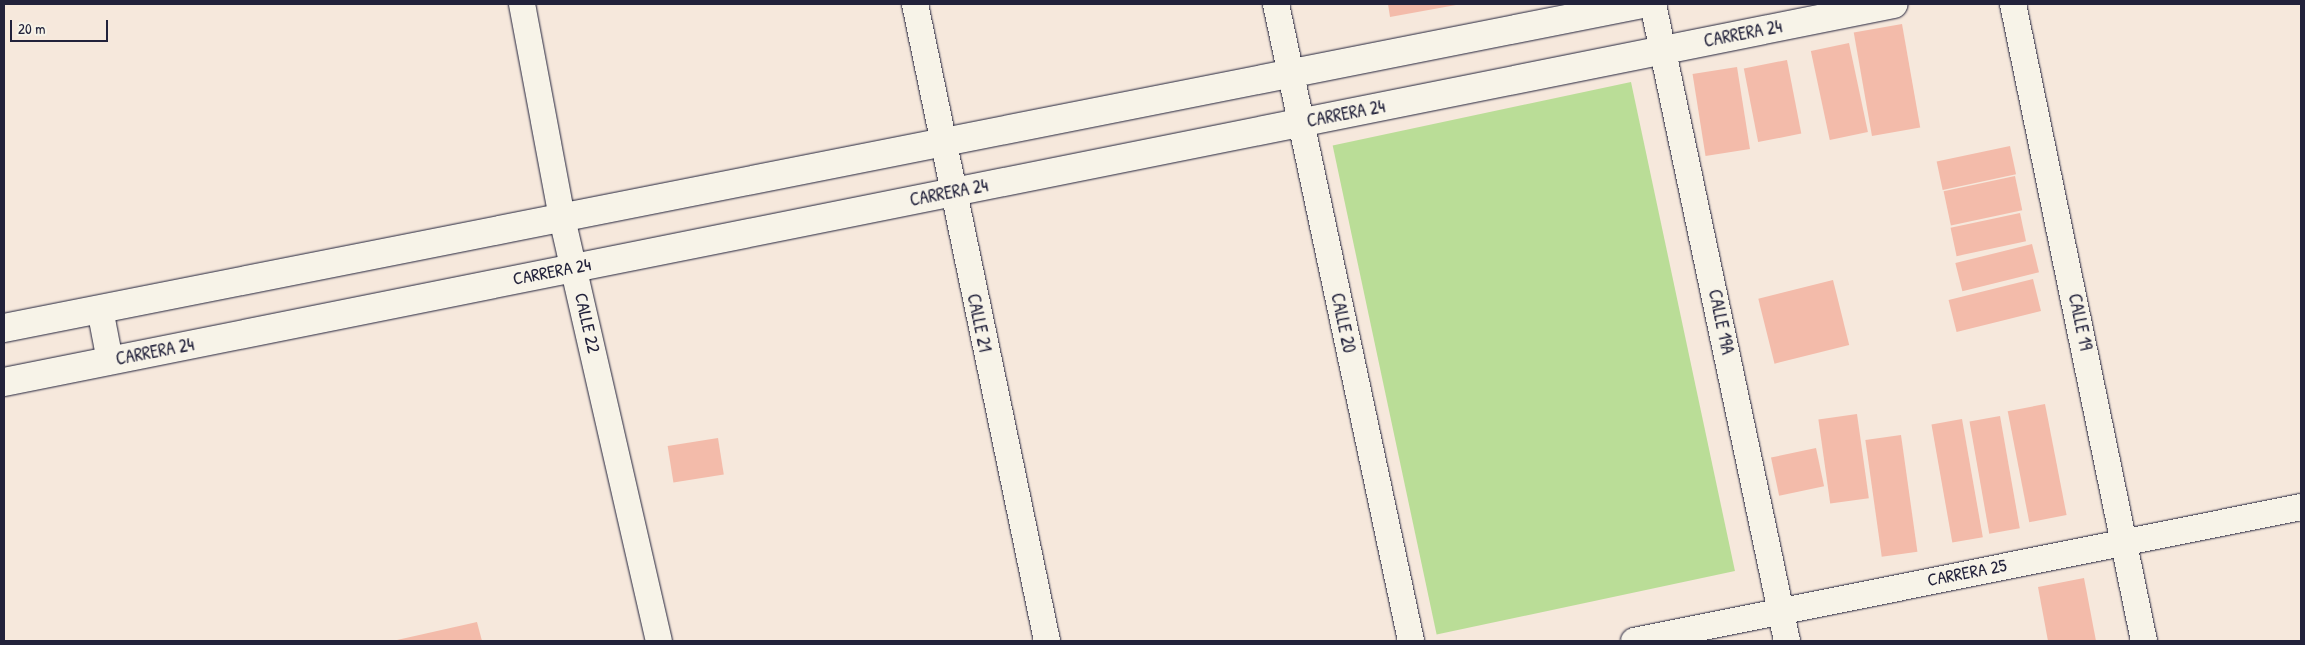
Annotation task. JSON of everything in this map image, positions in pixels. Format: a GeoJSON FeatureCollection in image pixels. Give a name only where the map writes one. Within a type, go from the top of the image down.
{"type":"FeatureCollection","features":[{"type":"Feature","properties":{"kind":"street","name":"CALLE 22"},"geometry":{"type":"LineString","coordinates":[[522,4],[562,218],[659,641]]}},
{"type":"Feature","properties":{"kind":"street","name":"CALLE 21"},"geometry":{"type":"LineString","coordinates":[[915,4],[945,141],[951,192],[1047,641]]}},
{"type":"Feature","properties":{"kind":"street","name":"CALLE 20"},"geometry":{"type":"LineString","coordinates":[[1276,4],[1289,73],[1411,641]]}},
{"type":"Feature","properties":{"kind":"street"},"geometry":{"type":"LineString","coordinates":[[4,328],[1642,4]]}},
{"type":"Feature","properties":{"kind":"street","name":"CALLE 19A"},"geometry":{"type":"LineString","coordinates":[[1653,4],[1664,49],[1787,641]]}},
{"type":"Feature","properties":{"kind":"street","name":"CARRERA 24"},"geometry":{"type":"LineString","coordinates":[[4,382],[1894,4]]}},
{"type":"Feature","properties":{"kind":"street","name":"CALLE 19"},"geometry":{"type":"LineString","coordinates":[[2014,4],[2126,541],[2144,641]]}},
{"type":"Feature","properties":{"kind":"street"},"geometry":{"type":"LineString","coordinates":[[100,309],[110,361]]}},
{"type":"Feature","properties":{"kind":"street","name":"CARRERA 25"},"geometry":{"type":"LineString","coordinates":[[1634,641],[2301,507]]}},
{"type":"Feature","properties":{"kind":"green space"},"geometry":{"type":"Polygon","coordinates":[[[1631,82],[1735,571],[1437,634],[1333,145],[1631,82]]]}},
{"type":"Feature","properties":{"kind":"building"},"geometry":{"type":"Polygon","coordinates":[[[1388,4],[1456,4],[1456,5],[1390,17],[1388,4]]]}},
{"type":"Feature","properties":{"kind":"building"},"geometry":{"type":"Polygon","coordinates":[[[1902,24],[1920,127],[1872,136],[1854,33],[1902,24]]]}},
{"type":"Feature","properties":{"kind":"building"},"geometry":{"type":"Polygon","coordinates":[[[1849,43],[1868,132],[1830,140],[1811,51],[1849,43]]]}},
{"type":"Feature","properties":{"kind":"building"},"geometry":{"type":"Polygon","coordinates":[[[1787,60],[1801,134],[1758,142],[1744,68],[1787,60]]]}},
{"type":"Feature","properties":{"kind":"building"},"geometry":{"type":"Polygon","coordinates":[[[1737,67],[1750,149],[1706,156],[1693,74],[1737,67]]]}},
{"type":"Feature","properties":{"kind":"building"},"geometry":{"type":"Polygon","coordinates":[[[2010,146],[2016,174],[1943,190],[1937,162],[2010,146]]]}},
{"type":"Feature","properties":{"kind":"building"},"geometry":{"type":"Polygon","coordinates":[[[2015,176],[2022,210],[1951,225],[1944,191],[2015,176]]]}},
{"type":"Feature","properties":{"kind":"building"},"geometry":{"type":"Polygon","coordinates":[[[2020,213],[2026,241],[1957,256],[1951,228],[2020,213]]]}},
{"type":"Feature","properties":{"kind":"building"},"geometry":{"type":"Polygon","coordinates":[[[2032,244],[2039,272],[1962,291],[1955,263],[2032,244]]]}},
{"type":"Feature","properties":{"kind":"building"},"geometry":{"type":"Polygon","coordinates":[[[2033,279],[2041,311],[1957,332],[1949,300],[2033,279]]]}},
{"type":"Feature","properties":{"kind":"building"},"geometry":{"type":"Polygon","coordinates":[[[1833,280],[1849,345],[1774,364],[1758,299],[1833,280]]]}},
{"type":"Feature","properties":{"kind":"building"},"geometry":{"type":"Polygon","coordinates":[[[2045,404],[2067,515],[2029,522],[2008,411],[2045,404]]]}},
{"type":"Feature","properties":{"kind":"building"},"geometry":{"type":"Polygon","coordinates":[[[1857,414],[1869,498],[1830,504],[1818,419],[1857,414]]]}},
{"type":"Feature","properties":{"kind":"building"},"geometry":{"type":"Polygon","coordinates":[[[2000,416],[2020,528],[1989,534],[1969,421],[2000,416]]]}},
{"type":"Feature","properties":{"kind":"building"},"geometry":{"type":"Polygon","coordinates":[[[1962,419],[1983,537],[1952,543],[1931,424],[1962,419]]]}},
{"type":"Feature","properties":{"kind":"building"},"geometry":{"type":"Polygon","coordinates":[[[1901,435],[1917,552],[1882,557],[1865,440],[1901,435]]]}},
{"type":"Feature","properties":{"kind":"building"},"geometry":{"type":"Polygon","coordinates":[[[718,438],[724,475],[673,483],[668,446],[718,438]]]}},
{"type":"Feature","properties":{"kind":"building"},"geometry":{"type":"Polygon","coordinates":[[[1816,448],[1824,486],[1779,496],[1771,458],[1816,448]]]}},
{"type":"Feature","properties":{"kind":"building"},"geometry":{"type":"Polygon","coordinates":[[[2084,578],[2096,641],[2048,641],[2038,587],[2084,578]]]}},
{"type":"Feature","properties":{"kind":"building"},"geometry":{"type":"Polygon","coordinates":[[[477,622],[482,641],[397,641],[397,640],[477,622]]]}}]}
